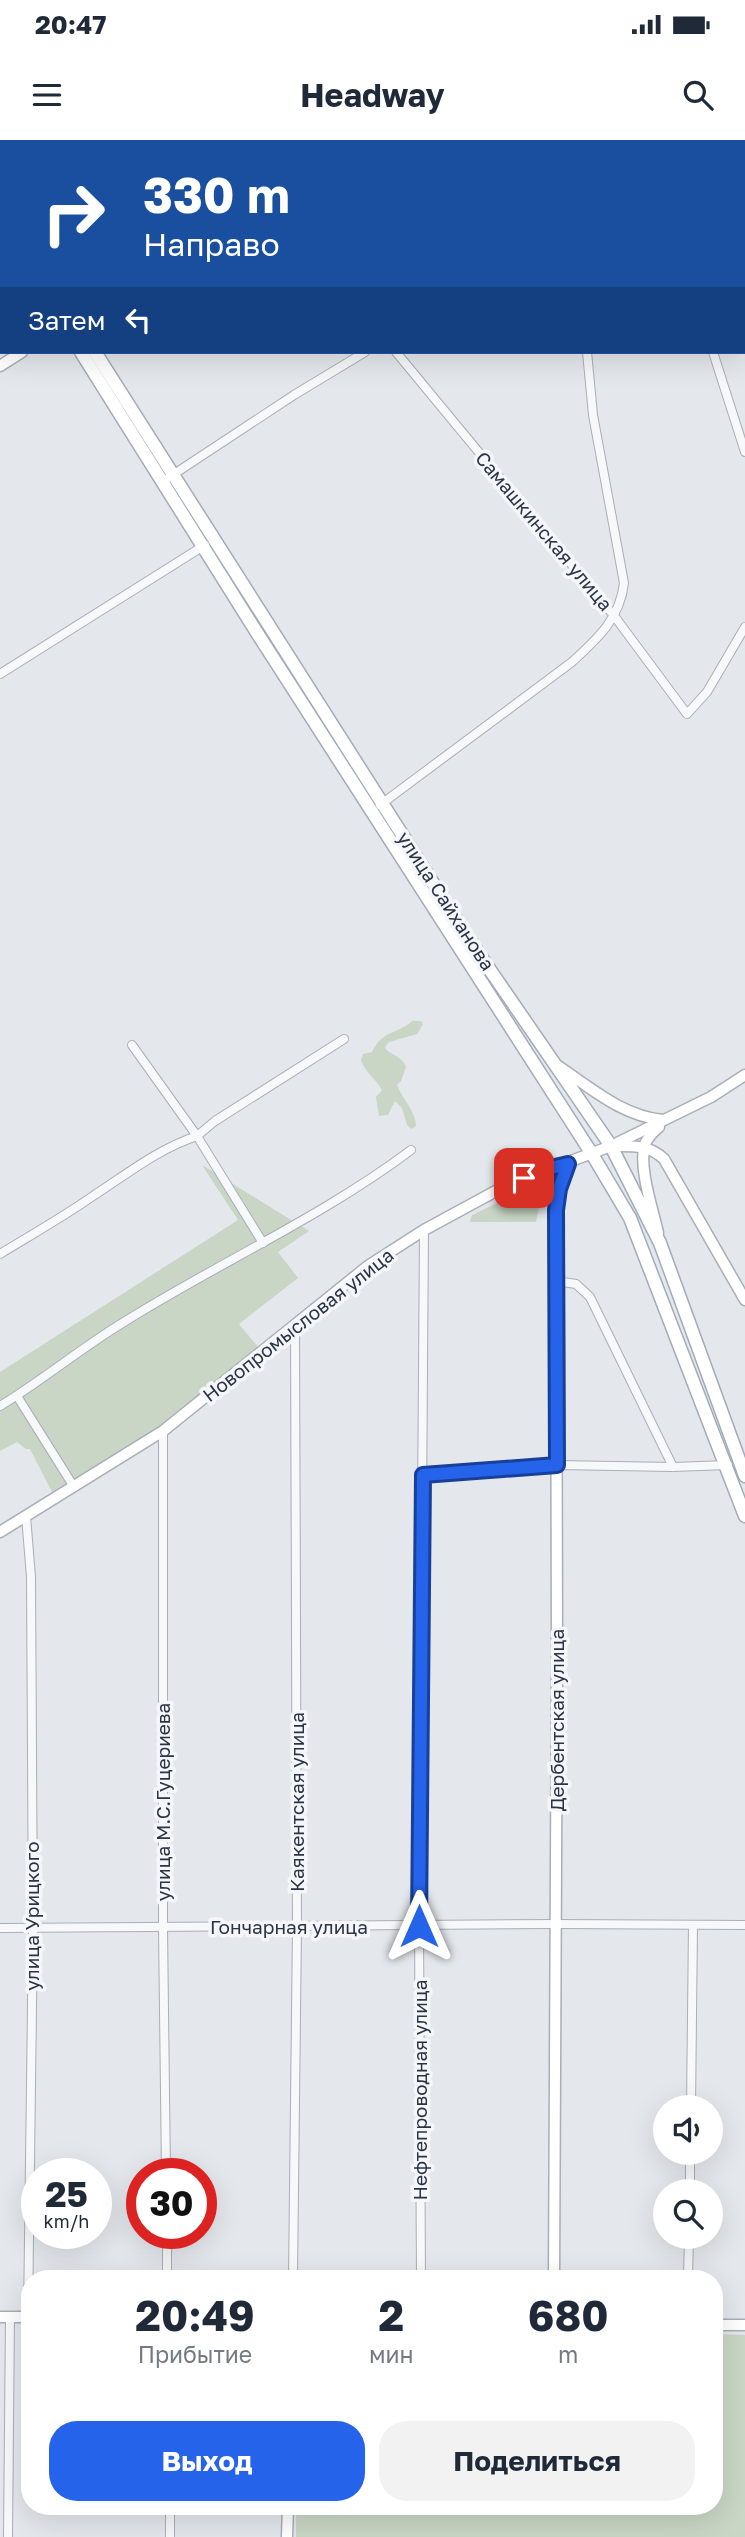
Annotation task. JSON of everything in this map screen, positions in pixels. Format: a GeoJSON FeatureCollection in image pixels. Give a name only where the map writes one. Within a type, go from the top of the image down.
{"type":"FeatureCollection","features":[{"type":"Feature","properties":{"kind":"main road"},"geometry":{"type":"LineString","coordinates":[[82,354],[162,482],[208,543],[377,807],[630,1218],[745,1516]]}},
{"type":"Feature","properties":{"kind":"main road"},"geometry":{"type":"LineString","coordinates":[[96,354],[174,474],[208,543]]}},
{"type":"Feature","properties":{"kind":"main road","name":"улица Сайханова"},"geometry":{"type":"LineString","coordinates":[[377,807],[611,1146],[660,1243],[745,1476]]}},
{"type":"Feature","properties":{"kind":"street"},"geometry":{"type":"LineString","coordinates":[[0,366],[19,354]]}},
{"type":"Feature","properties":{"kind":"street"},"geometry":{"type":"LineString","coordinates":[[162,482],[362,354]]}},
{"type":"Feature","properties":{"kind":"street","name":"Самашкинская улица"},"geometry":{"type":"LineString","coordinates":[[398,354],[615,617],[687,714],[707,692],[745,627]]}},
{"type":"Feature","properties":{"kind":"street"},"geometry":{"type":"LineString","coordinates":[[377,807],[572,662],[615,617],[622,599],[624,583],[593,415],[587,354]]}},
{"type":"Feature","properties":{"kind":"street"},"geometry":{"type":"LineString","coordinates":[[714,354],[745,452]]}},
{"type":"Feature","properties":{"kind":"street"},"geometry":{"type":"LineString","coordinates":[[0,674],[208,543]]}},
{"type":"Feature","properties":{"kind":"street"},"geometry":{"type":"LineString","coordinates":[[0,1254],[67,1214],[147,1160],[174,1144],[197,1136],[215,1121],[344,1039]]}},
{"type":"Feature","properties":{"kind":"street"},"geometry":{"type":"LineString","coordinates":[[132,1045],[197,1136],[263,1243]]}},
{"type":"Feature","properties":{"kind":"street"},"geometry":{"type":"LineString","coordinates":[[555,1064],[630,1113],[666,1120]]}},
{"type":"Feature","properties":{"kind":"street","name":"Новопромысловая улица"},"geometry":{"type":"LineString","coordinates":[[0,1532],[163,1431],[368,1266],[424,1230],[507,1185],[542,1170],[568,1164],[666,1120],[745,1075]]}},
{"type":"Feature","properties":{"kind":"street"},"geometry":{"type":"LineString","coordinates":[[660,1243],[643,1164],[644,1147],[649,1136],[666,1120]]}},
{"type":"Feature","properties":{"kind":"street"},"geometry":{"type":"LineString","coordinates":[[611,1146],[644,1147],[664,1158],[745,1300]]}},
{"type":"Feature","properties":{"kind":"street"},"geometry":{"type":"LineString","coordinates":[[0,1406],[123,1322],[263,1243],[381,1172],[411,1150]]}},
{"type":"Feature","properties":{"kind":"street","name":"Дербентская улица"},"geometry":{"type":"LineString","coordinates":[[554,2270],[556,1210],[559,1189],[568,1164]]}},
{"type":"Feature","properties":{"kind":"street","name":"Нефтепроводная улица"},"geometry":{"type":"LineString","coordinates":[[421,2270],[419,1926],[424,1230]]}},
{"type":"Feature","properties":{"kind":"street"},"geometry":{"type":"LineString","coordinates":[[556,1281],[576,1284],[590,1297],[673,1467]]}},
{"type":"Feature","properties":{"kind":"street","name":"Каякентская улица"},"geometry":{"type":"LineString","coordinates":[[293,2270],[297,1927],[295,1325]]}},
{"type":"Feature","properties":{"kind":"street"},"geometry":{"type":"LineString","coordinates":[[17,1396],[74,1486]]}},
{"type":"Feature","properties":{"kind":"street","name":"улица М.С.Гуцериева"},"geometry":{"type":"LineString","coordinates":[[163,1431],[166,2158]]}},
{"type":"Feature","properties":{"kind":"street"},"geometry":{"type":"LineString","coordinates":[[423,1475],[557,1465],[726,1466],[740,1461]]}},
{"type":"Feature","properties":{"kind":"street","name":"улица Урицкого"},"geometry":{"type":"LineString","coordinates":[[26,1516],[31,1577],[33,1929],[29,2270]]}},
{"type":"Feature","properties":{"kind":"street"},"geometry":{"type":"LineString","coordinates":[[691,2095],[694,1925]]}},
{"type":"Feature","properties":{"kind":"street","name":"Гончарная улица"},"geometry":{"type":"LineString","coordinates":[[0,1928],[745,1925]]}},
{"type":"Feature","properties":{"kind":"street"},"geometry":{"type":"LineString","coordinates":[[167,2249],[167,2270]]}},
{"type":"Feature","properties":{"kind":"street"},"geometry":{"type":"LineString","coordinates":[[688,2270],[689,2249]]}},
{"type":"Feature","properties":{"kind":"street"},"geometry":{"type":"LineString","coordinates":[[5,2317],[8,2537]]}},
{"type":"Feature","properties":{"kind":"street"},"geometry":{"type":"LineString","coordinates":[[723,2325],[745,2325]]}},
{"type":"Feature","properties":{"kind":"street"},"geometry":{"type":"LineString","coordinates":[[170,2515],[170,2537]]}},
{"type":"Feature","properties":{"kind":"street"},"geometry":{"type":"LineString","coordinates":[[287,2537],[288,2515]]}},
{"type":"Feature","properties":{"kind":"green space"},"geometry":{"type":"Polygon","coordinates":[[[412,1021],[421,1021],[423,1024],[417,1034],[389,1042],[385,1047],[406,1067],[397,1085],[414,1116],[416,1126],[411,1129],[407,1125],[402,1108],[395,1101],[388,1115],[379,1116],[376,1097],[382,1090],[361,1060],[363,1054],[372,1052],[381,1039],[412,1021]]]}},
{"type":"Feature","properties":{"kind":"green space"},"geometry":{"type":"Polygon","coordinates":[[[202,1165],[309,1231],[278,1252],[298,1278],[239,1324],[259,1348],[158,1428],[52,1492],[30,1449],[17,1442],[0,1451],[0,1372],[238,1220],[202,1165]]]}},
{"type":"Feature","properties":{"kind":"green space"},"geometry":{"type":"Polygon","coordinates":[[[545,1180],[536,1222],[470,1222],[472,1215],[545,1180]]]}},
{"type":"Feature","properties":{"kind":"green space"},"geometry":{"type":"Polygon","coordinates":[[[723,2334],[745,2335],[745,2537],[296,2537],[296,2515],[723,2515],[723,2334]]]}},
{"type":"Feature","properties":{"kind":"route"},"geometry":{"type":"LineString","coordinates":[[419,1926],[423,1475],[557,1465],[556,1210],[559,1189],[568,1164],[542,1170],[524,1178]]}}]}
